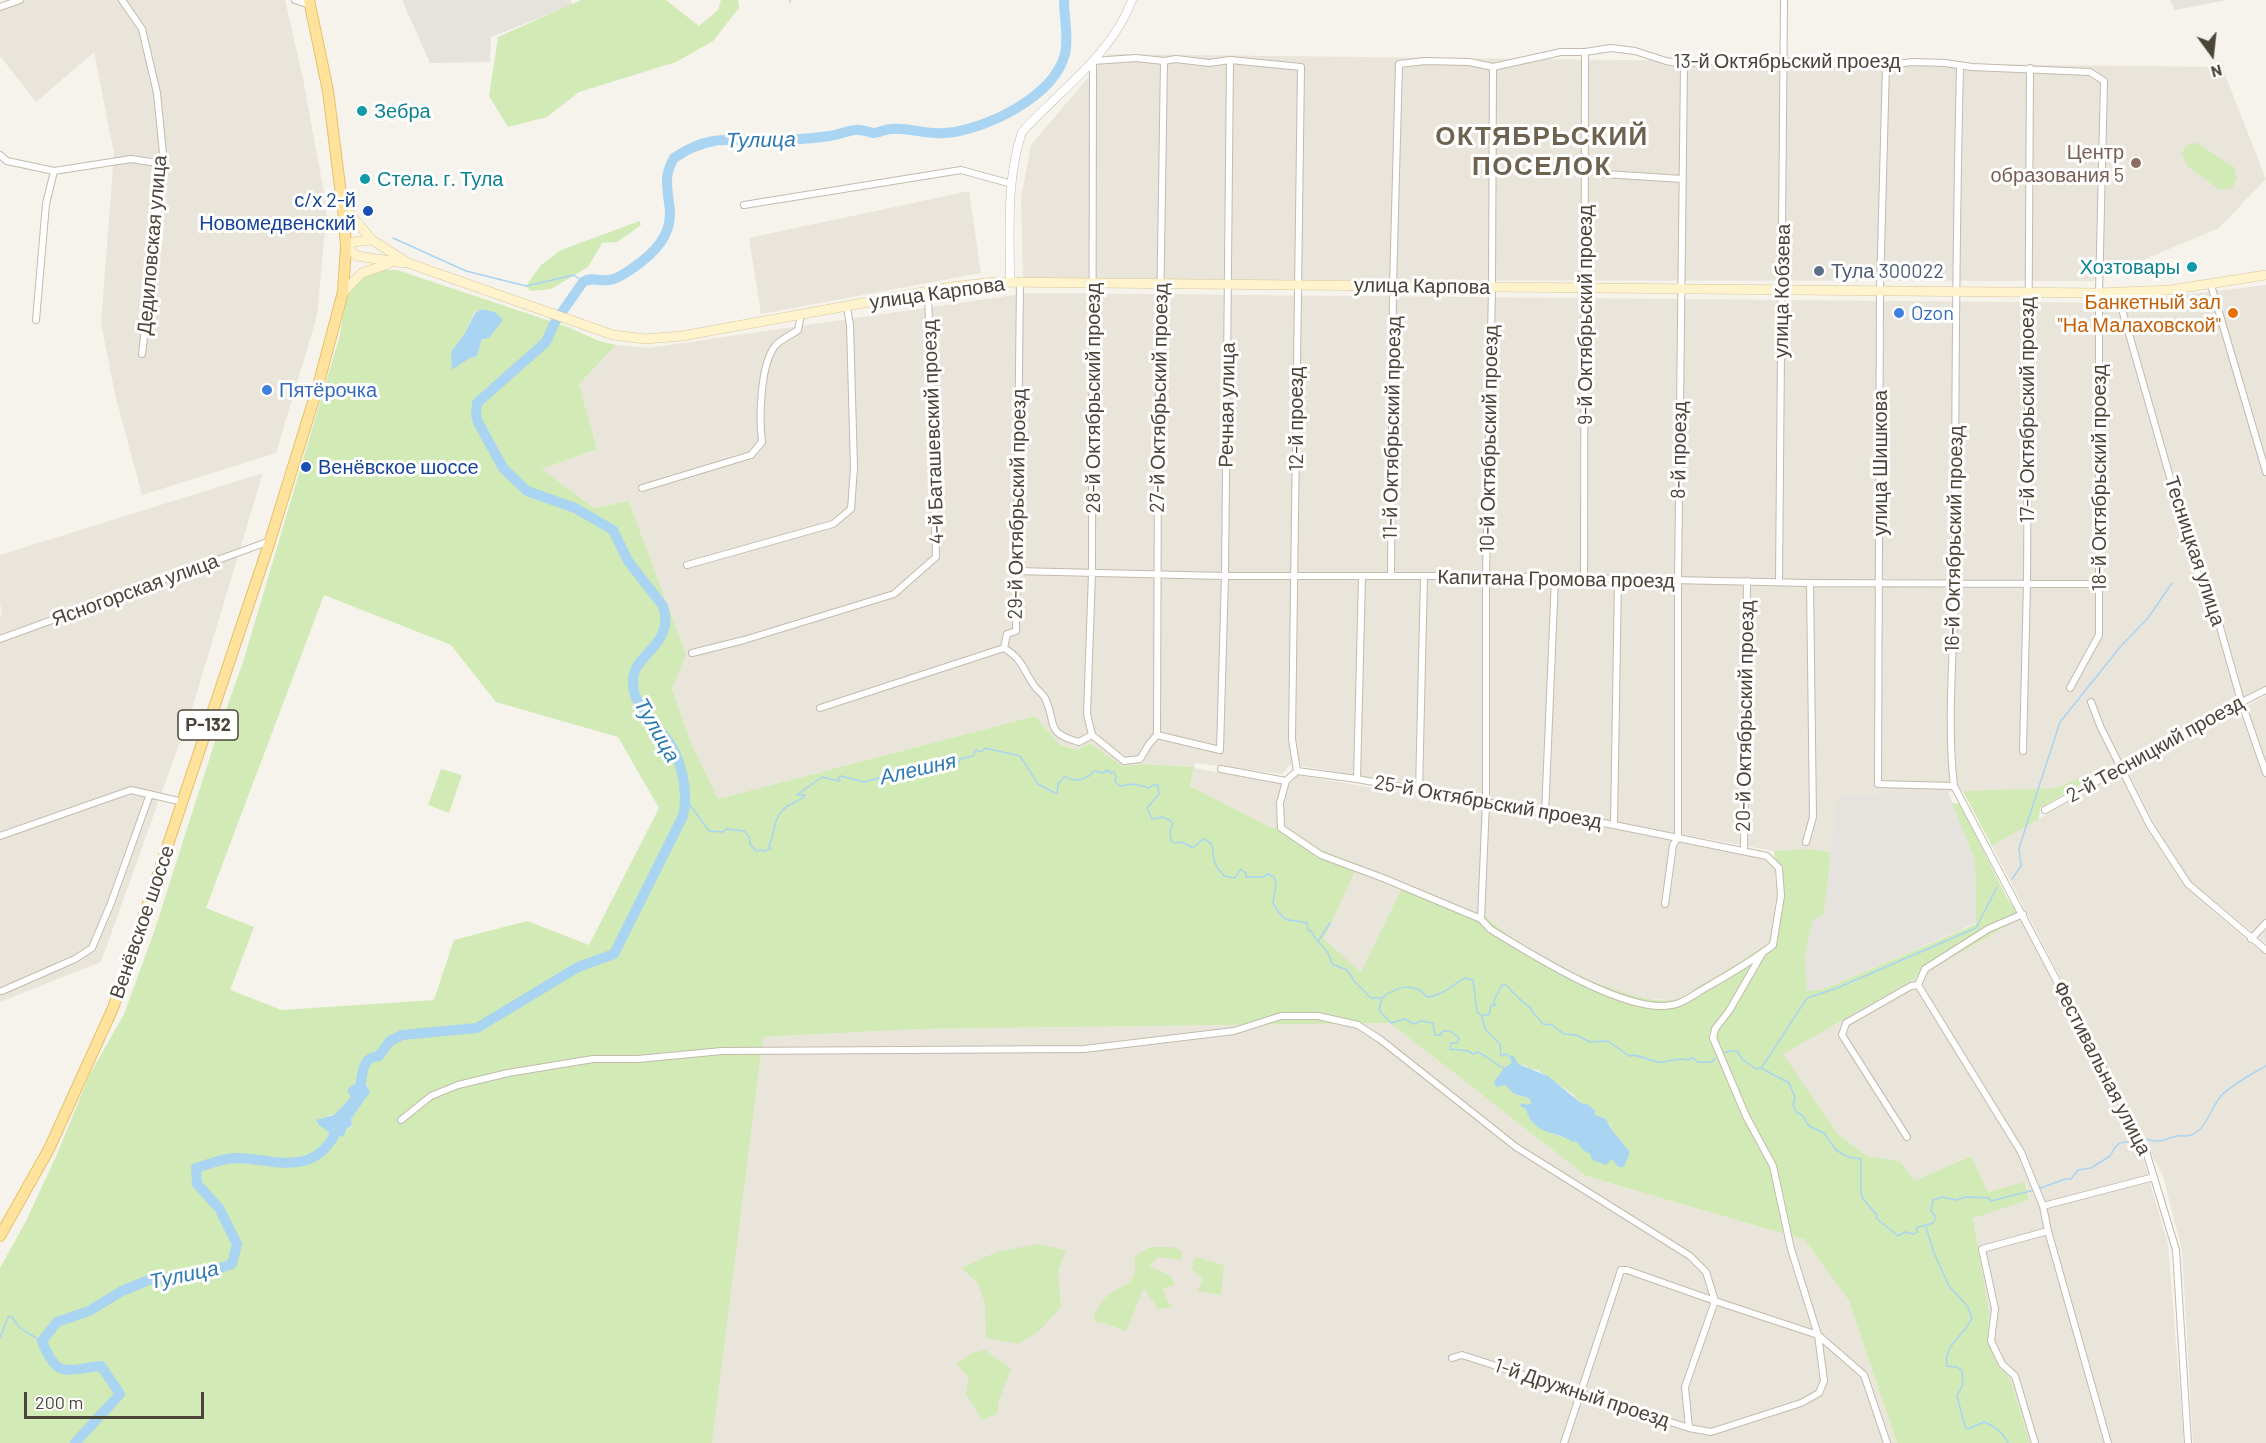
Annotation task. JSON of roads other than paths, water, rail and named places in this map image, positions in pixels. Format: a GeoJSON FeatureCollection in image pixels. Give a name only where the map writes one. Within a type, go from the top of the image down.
{"type":"FeatureCollection","features":[{"type":"Feature","properties":{"kind":"main road","name":"Венёвское шоссе"},"geometry":{"type":"LineString","coordinates":[[0,1236],[49,1149],[113,1008],[270,542],[318,386],[343,292],[346,248],[340,187],[326,81],[310,3]]}},
{"type":"Feature","properties":{"kind":"main road"},"geometry":{"type":"LineString","coordinates":[[340,187],[350,213],[372,240],[408,263]]}},
{"type":"Feature","properties":{"kind":"main road"},"geometry":{"type":"LineString","coordinates":[[372,240],[353,242],[346,248],[357,256],[394,263],[408,263]]}},
{"type":"Feature","properties":{"kind":"main road"},"geometry":{"type":"LineString","coordinates":[[343,292],[355,278],[368,269],[394,263]]}},
{"type":"Feature","properties":{"kind":"main road","name":"улица Карпова"},"geometry":{"type":"LineString","coordinates":[[408,263],[584,326],[629,338],[662,338],[928,291],[976,284],[1015,282],[2121,293],[2170,290],[2266,276]]}},
{"type":"Feature","properties":{"kind":"street"},"geometry":{"type":"LineString","coordinates":[[0,7],[20,0]]}},
{"type":"Feature","properties":{"kind":"street","name":"Дедиловская улица"},"geometry":{"type":"LineString","coordinates":[[122,0],[142,29],[157,93],[164,164],[142,354]]}},
{"type":"Feature","properties":{"kind":"street"},"geometry":{"type":"LineString","coordinates":[[295,0],[310,3]]}},
{"type":"Feature","properties":{"kind":"street"},"geometry":{"type":"LineString","coordinates":[[1093,61],[1114,36],[1132,0]]}},
{"type":"Feature","properties":{"kind":"street","name":"улица Кобзева"},"geometry":{"type":"LineString","coordinates":[[1779,581],[1784,0]]}},
{"type":"Feature","properties":{"kind":"street","name":"13-й Октябрьский проезд"},"geometry":{"type":"LineString","coordinates":[[1398,64],[1425,61],[1469,62],[1493,67],[1562,52],[1585,52],[1611,48],[1635,51],[1684,64],[1706,61],[1886,65],[1945,63],[1960,67],[2090,72],[2104,81]]}},
{"type":"Feature","properties":{"kind":"street","name":"9-й Октябрьский проезд"},"geometry":{"type":"LineString","coordinates":[[1584,578],[1585,52]]}},
{"type":"Feature","properties":{"kind":"street"},"geometry":{"type":"LineString","coordinates":[[1093,61],[1136,58],[1209,63],[1230,60]]}},
{"type":"Feature","properties":{"kind":"street","name":"12-й проезд"},"geometry":{"type":"LineString","coordinates":[[1230,60],[1301,66],[1292,739],[1297,771]]}},
{"type":"Feature","properties":{"kind":"street","name":"Речная улица"},"geometry":{"type":"LineString","coordinates":[[1157,735],[1220,750],[1225,576],[1230,60]]}},
{"type":"Feature","properties":{"kind":"street","name":"29-й Октябрьский проезд"},"geometry":{"type":"LineString","coordinates":[[1092,735],[1079,742],[1064,738],[1053,728],[1045,697],[1034,686],[1018,657],[1004,648],[1006,634],[1016,631],[1015,282],[1012,184],[1017,149],[1022,132],[1093,61]]}},
{"type":"Feature","properties":{"kind":"street","name":"28-й Октябрьский проезд"},"geometry":{"type":"LineString","coordinates":[[1092,735],[1087,714],[1092,573],[1093,61]]}},
{"type":"Feature","properties":{"kind":"street","name":"27-й Октябрьский проезд"},"geometry":{"type":"LineString","coordinates":[[1157,735],[1164,61]]}},
{"type":"Feature","properties":{"kind":"street","name":"11-й Октябрьский проезд"},"geometry":{"type":"LineString","coordinates":[[1390,576],[1398,64]]}},
{"type":"Feature","properties":{"kind":"street","name":"8-й проезд"},"geometry":{"type":"LineString","coordinates":[[1678,837],[1678,582],[1684,64]]}},
{"type":"Feature","properties":{"kind":"street","name":"улица Шишкова"},"geometry":{"type":"LineString","coordinates":[[1886,65],[1880,290],[1878,784],[1954,786]]}},
{"type":"Feature","properties":{"kind":"street","name":"10-й Октябрьский проезд"},"geometry":{"type":"LineString","coordinates":[[1481,919],[1486,803],[1486,576],[1492,287],[1493,67]]}},
{"type":"Feature","properties":{"kind":"street","name":"16-й Октябрьский проезд"},"geometry":{"type":"LineString","coordinates":[[1954,786],[1950,754],[1955,582],[1955,292],[1960,67]]}},
{"type":"Feature","properties":{"kind":"street","name":"17-й Октябрьский проезд"},"geometry":{"type":"LineString","coordinates":[[2023,751],[2027,583],[2030,68]]}},
{"type":"Feature","properties":{"kind":"street","name":"18-й Октябрьский проезд"},"geometry":{"type":"LineString","coordinates":[[2070,688],[2099,634],[2099,293],[2104,81]]}},
{"type":"Feature","properties":{"kind":"street"},"geometry":{"type":"LineString","coordinates":[[0,155],[7,161],[54,171],[132,159],[164,164]]}},
{"type":"Feature","properties":{"kind":"street"},"geometry":{"type":"LineString","coordinates":[[744,205],[961,170],[1012,184]]}},
{"type":"Feature","properties":{"kind":"street"},"geometry":{"type":"LineString","coordinates":[[36,320],[46,204],[54,171]]}},
{"type":"Feature","properties":{"kind":"street"},"geometry":{"type":"LineString","coordinates":[[1605,174],[1682,179]]}},
{"type":"Feature","properties":{"kind":"street"},"geometry":{"type":"LineString","coordinates":[[2211,285],[2266,472]]}},
{"type":"Feature","properties":{"kind":"street","name":"4-й Баташевский проезд"},"geometry":{"type":"LineString","coordinates":[[692,653],[744,640],[894,594],[936,558],[928,291]]}},
{"type":"Feature","properties":{"kind":"street","name":"Тесницкая улица"},"geometry":{"type":"LineString","coordinates":[[2121,293],[2123,313],[2197,572],[2214,606],[2241,701],[2266,773]]}},
{"type":"Feature","properties":{"kind":"street"},"geometry":{"type":"LineString","coordinates":[[687,564],[832,524],[851,509],[854,468],[850,326],[846,307]]}},
{"type":"Feature","properties":{"kind":"street"},"geometry":{"type":"LineString","coordinates":[[642,488],[751,455],[762,442],[760,424],[766,366],[775,346],[798,330],[801,315]]}},
{"type":"Feature","properties":{"kind":"street","name":"Ясногорская улица"},"geometry":{"type":"LineString","coordinates":[[0,639],[270,542]]}},
{"type":"Feature","properties":{"kind":"street","name":"Капитана Громова проезд"},"geometry":{"type":"LineString","coordinates":[[1015,571],[1225,576],[1486,576],[1678,582],[2098,584]]}},
{"type":"Feature","properties":{"kind":"street"},"geometry":{"type":"LineString","coordinates":[[1357,779],[1362,576]]}},
{"type":"Feature","properties":{"kind":"street"},"geometry":{"type":"LineString","coordinates":[[1419,791],[1424,576]]}},
{"type":"Feature","properties":{"kind":"street"},"geometry":{"type":"LineString","coordinates":[[1545,814],[1555,578]]}},
{"type":"Feature","properties":{"kind":"street"},"geometry":{"type":"LineString","coordinates":[[1614,825],[1618,579]]}},
{"type":"Feature","properties":{"kind":"street","name":"20-й Октябрьский проезд"},"geometry":{"type":"LineString","coordinates":[[1744,851],[1747,581]]}},
{"type":"Feature","properties":{"kind":"street"},"geometry":{"type":"LineString","coordinates":[[1806,842],[1813,818],[1810,583]]}},
{"type":"Feature","properties":{"kind":"street"},"geometry":{"type":"LineString","coordinates":[[820,708],[1004,648]]}},
{"type":"Feature","properties":{"kind":"street","name":"2-й Тесницкий проезд"},"geometry":{"type":"LineString","coordinates":[[2045,810],[2241,701],[2266,690]]}},
{"type":"Feature","properties":{"kind":"street"},"geometry":{"type":"LineString","coordinates":[[2091,702],[2101,728],[2149,824],[2188,884],[2266,950]]}},
{"type":"Feature","properties":{"kind":"street"},"geometry":{"type":"LineString","coordinates":[[1092,735],[1124,761],[1140,759],[1157,735]]}},
{"type":"Feature","properties":{"kind":"street"},"geometry":{"type":"LineString","coordinates":[[1221,769],[1286,781]]}},
{"type":"Feature","properties":{"kind":"street"},"geometry":{"type":"LineString","coordinates":[[1297,771],[1286,781],[1280,803],[1281,828],[1321,855],[1481,919],[1490,929],[1559,971],[1616,996],[1653,1005],[1677,1004],[1749,963],[1763,952]]}},
{"type":"Feature","properties":{"kind":"street","name":"25-й Октябрьский проезд"},"geometry":{"type":"LineString","coordinates":[[1297,771],[1357,779],[1767,855],[1779,868],[1781,896],[1773,945],[1763,952]]}},
{"type":"Feature","properties":{"kind":"street","name":"Фестивальная улица"},"geometry":{"type":"LineString","coordinates":[[1954,786],[2145,1148],[2176,1250],[2188,1443]]}},
{"type":"Feature","properties":{"kind":"street"},"geometry":{"type":"LineString","coordinates":[[0,836],[130,790],[184,802]]}},
{"type":"Feature","properties":{"kind":"street"},"geometry":{"type":"LineString","coordinates":[[2,991],[75,959],[92,948],[111,903],[150,794]]}},
{"type":"Feature","properties":{"kind":"street"},"geometry":{"type":"LineString","coordinates":[[1665,904],[1673,845],[1678,837]]}},
{"type":"Feature","properties":{"kind":"street"},"geometry":{"type":"LineString","coordinates":[[1918,985],[1925,969],[1988,928],[2023,914]]}},
{"type":"Feature","properties":{"kind":"street"},"geometry":{"type":"LineString","coordinates":[[2251,939],[2266,922]]}},
{"type":"Feature","properties":{"kind":"street"},"geometry":{"type":"LineString","coordinates":[[1689,1428],[1711,1432],[1801,1403],[1818,1393],[1824,1381],[1818,1335],[1791,1249],[1773,1166],[1746,1116],[1713,1038],[1715,1029],[1729,1011],[1763,952]]}},
{"type":"Feature","properties":{"kind":"street"},"geometry":{"type":"LineString","coordinates":[[1908,1137],[1842,1035],[1846,1023],[1911,986],[1918,985]]}},
{"type":"Feature","properties":{"kind":"street"},"geometry":{"type":"LineString","coordinates":[[1918,985],[2021,1152],[2043,1206],[2108,1443]]}},
{"type":"Feature","properties":{"kind":"street"},"geometry":{"type":"LineString","coordinates":[[401,1120],[431,1096],[458,1085],[508,1073],[593,1059],[638,1059],[722,1051],[1084,1049],[1234,1031],[1281,1016],[1318,1016],[1358,1025],[1381,1040],[1515,1148],[1690,1256],[1707,1272],[1715,1301]]}},
{"type":"Feature","properties":{"kind":"street"},"geometry":{"type":"LineString","coordinates":[[2043,1206],[2154,1177]]}},
{"type":"Feature","properties":{"kind":"street"},"geometry":{"type":"LineString","coordinates":[[2035,1443],[2015,1376],[2002,1364],[1991,1341],[1995,1309],[1982,1249],[2048,1231]]}},
{"type":"Feature","properties":{"kind":"street"},"geometry":{"type":"LineString","coordinates":[[1563,1443],[1582,1392],[1621,1270],[1627,1269],[1818,1335],[1864,1375],[1887,1443]]}},
{"type":"Feature","properties":{"kind":"street","name":"1-й Дружный проезд"},"geometry":{"type":"LineString","coordinates":[[1452,1358],[1462,1355],[1689,1428],[1685,1387],[1715,1301]]}},
{"type":"Feature","properties":{"kind":"water"},"geometry":{"type":"Polygon","coordinates":[[[482,309],[495,312],[503,320],[489,338],[482,339],[477,356],[452,370],[451,352],[465,333],[475,313],[482,309]]]}},
{"type":"Feature","properties":{"kind":"water"},"geometry":{"type":"Polygon","coordinates":[[[1513,1055],[1518,1064],[1548,1076],[1581,1103],[1595,1110],[1595,1115],[1606,1119],[1630,1152],[1624,1167],[1618,1167],[1612,1159],[1606,1165],[1592,1160],[1590,1154],[1583,1150],[1576,1141],[1573,1142],[1539,1128],[1529,1117],[1526,1109],[1520,1106],[1522,1103],[1531,1104],[1529,1098],[1514,1094],[1505,1085],[1496,1087],[1494,1082],[1504,1068],[1512,1063],[1510,1057],[1513,1055]]]}},
{"type":"Feature","properties":{"kind":"water"},"geometry":{"type":"Polygon","coordinates":[[[362,1071],[370,1092],[351,1119],[352,1125],[343,1137],[339,1136],[333,1144],[326,1147],[329,1132],[316,1120],[334,1115],[351,1097],[347,1090],[357,1084],[358,1073],[362,1071]]]}},
{"type":"Feature","properties":{"kind":"waterway","name":"Тулица"},"geometry":{"type":"LineString","coordinates":[[360,1085],[366,1063],[373,1057],[379,1056],[390,1041],[402,1035],[477,1028],[578,967],[614,954],[683,816],[685,806],[682,773],[675,752],[639,704],[633,683],[634,673],[639,664],[664,631],[663,606],[628,561],[613,530],[575,508],[527,491],[503,468],[478,422],[477,403],[546,342],[555,322],[583,282],[589,279],[605,280],[618,277],[639,264],[661,242],[669,224],[667,180],[674,158],[700,144],[713,141],[810,138],[858,130],[873,133],[889,129],[904,129],[945,133],[961,131],[998,118],[1033,97],[1058,70],[1066,48],[1064,0]]}},
{"type":"Feature","properties":{"kind":"waterway"},"geometry":{"type":"LineString","coordinates":[[393,238],[466,271],[526,286],[574,275],[583,282]]}},
{"type":"Feature","properties":{"kind":"waterway"},"geometry":{"type":"LineString","coordinates":[[2012,879],[2021,866],[2019,848],[2060,722],[2121,646],[2148,618],[2172,583]]}},
{"type":"Feature","properties":{"kind":"waterway","name":"Алешня"},"geometry":{"type":"LineString","coordinates":[[687,801],[709,831],[723,832],[726,829],[744,831],[756,851],[763,851],[771,849],[769,846],[780,814],[787,806],[804,797],[805,795],[797,795],[822,777],[839,781],[838,778],[841,776],[864,782],[902,772],[930,768],[943,762],[959,762],[960,759],[973,756],[976,750],[982,752],[985,748],[1020,756],[1038,784],[1055,793],[1057,793],[1058,784],[1065,776],[1080,780],[1088,777],[1094,771],[1103,773],[1108,770],[1110,773],[1114,772],[1115,782],[1120,786],[1134,784],[1149,788],[1158,785],[1159,794],[1147,808],[1152,819],[1163,817],[1171,821],[1173,824],[1170,831],[1171,841],[1174,843],[1182,842],[1193,848],[1203,839],[1208,841],[1212,846],[1216,865],[1224,876],[1235,878],[1241,869],[1246,873],[1246,877],[1263,877],[1268,874],[1274,877],[1276,884],[1273,903],[1281,915],[1287,920],[1307,923],[1308,930],[1326,950],[1332,964],[1347,970],[1371,998],[1382,998],[1405,987],[1417,989],[1427,997],[1432,996],[1465,978],[1473,980],[1477,1012],[1482,1016],[1489,1014],[1491,1006],[1496,1005],[1493,1003],[1501,986],[1505,984],[1531,1008],[1543,1024],[1552,1025],[1564,1034],[1576,1035],[1590,1042],[1608,1041],[1629,1056],[1659,1062],[1692,1058],[1697,1062],[1712,1062],[1715,1058]]}},
{"type":"Feature","properties":{"kind":"waterway"},"geometry":{"type":"LineString","coordinates":[[1762,1067],[1807,998],[1837,988],[1976,928],[1997,887]]}},
{"type":"Feature","properties":{"kind":"waterway"},"geometry":{"type":"LineString","coordinates":[[1319,940],[1330,923]]}},
{"type":"Feature","properties":{"kind":"waterway"},"geometry":{"type":"LineString","coordinates":[[1382,998],[1379,1010],[1391,1023],[1405,1019],[1414,1024],[1421,1021],[1433,1023],[1435,1035],[1440,1035],[1443,1031],[1450,1031],[1459,1038],[1457,1043],[1451,1043],[1450,1049],[1468,1051],[1473,1054],[1477,1052],[1504,1068]]}},
{"type":"Feature","properties":{"kind":"waterway"},"geometry":{"type":"LineString","coordinates":[[1482,1017],[1485,1029],[1500,1044],[1501,1056],[1506,1054],[1510,1057]]}},
{"type":"Feature","properties":{"kind":"waterway","name":"Алешня"},"geometry":{"type":"LineString","coordinates":[[1724,1053],[1737,1051],[1742,1059],[1756,1069],[1761,1068],[1789,1083],[1795,1097],[1793,1105],[1796,1112],[1802,1115],[1809,1126],[1824,1133],[1836,1150],[1848,1157],[1861,1159],[1863,1199],[1877,1215],[1876,1218],[1898,1236],[1905,1232],[1914,1234],[1917,1232],[1916,1228],[1933,1223],[1936,1217],[1931,1211],[1933,1200],[1942,1197],[1956,1200],[1965,1197],[1989,1198],[1991,1201],[2034,1190]]}},
{"type":"Feature","properties":{"kind":"waterway"},"geometry":{"type":"LineString","coordinates":[[2146,1139],[2159,1141],[2177,1136],[2189,1136],[2197,1132],[2222,1095],[2266,1066]]}},
{"type":"Feature","properties":{"kind":"waterway","name":"Тулица"},"geometry":{"type":"LineString","coordinates":[[75,1443],[120,1394],[101,1366],[70,1370],[58,1367],[52,1362],[42,1341],[57,1322],[89,1311],[122,1291],[149,1280],[207,1272],[232,1264],[237,1244],[219,1208],[197,1184],[196,1168],[232,1158],[290,1163],[303,1161],[314,1157],[324,1149],[334,1136]]}},
{"type":"Feature","properties":{"kind":"waterway"},"geometry":{"type":"LineString","coordinates":[[2038,1189],[2071,1179],[2078,1170],[2091,1168],[2110,1156],[2119,1144],[2135,1141]]}},
{"type":"Feature","properties":{"kind":"waterway"},"geometry":{"type":"LineString","coordinates":[[1926,1227],[1934,1253],[1949,1286],[1968,1307],[1972,1318],[1951,1346],[1947,1359],[1947,1366],[1957,1367],[1962,1371],[1963,1384],[1957,1396],[1965,1427],[1968,1429],[1984,1422],[1998,1430],[2008,1443]]}},
{"type":"Feature","properties":{"kind":"waterway"},"geometry":{"type":"LineString","coordinates":[[0,1338],[8,1317],[12,1317],[22,1329],[42,1341]]}},
{"type":"Feature","properties":{"kind":"place","name":"Зебра"},"geometry":{"type":"Point","coordinates":[362,111]}},
{"type":"Feature","properties":{"kind":"place","name":"Центр образования 5"},"geometry":{"type":"Point","coordinates":[2136,163]}},
{"type":"Feature","properties":{"kind":"place","name":"Стела. г. Тула"},"geometry":{"type":"Point","coordinates":[365,179]}},
{"type":"Feature","properties":{"kind":"place","name":"с/х 2-й Новомедвенский"},"geometry":{"type":"Point","coordinates":[368,211]}},
{"type":"Feature","properties":{"kind":"place","name":"Хозтовары"},"geometry":{"type":"Point","coordinates":[2192,267]}},
{"type":"Feature","properties":{"kind":"place","name":"Тула 300022"},"geometry":{"type":"Point","coordinates":[1819,271]}},
{"type":"Feature","properties":{"kind":"place","name":"Ozon"},"geometry":{"type":"Point","coordinates":[1899,313]}},
{"type":"Feature","properties":{"kind":"place","name":"Банкетный зал \"На Малаховской\""},"geometry":{"type":"Point","coordinates":[2233,313]}},
{"type":"Feature","properties":{"kind":"place","name":"Пятёрочка"},"geometry":{"type":"Point","coordinates":[267,390]}},
{"type":"Feature","properties":{"kind":"place","name":"Венёвское шоссе"},"geometry":{"type":"Point","coordinates":[306,467]}},
{"type":"Feature","properties":{"kind":"district","name":"ОКТЯБРЬСКИЙ ПОСЕЛОК"},"geometry":{"type":"Point","coordinates":[1542,151]}}]}
